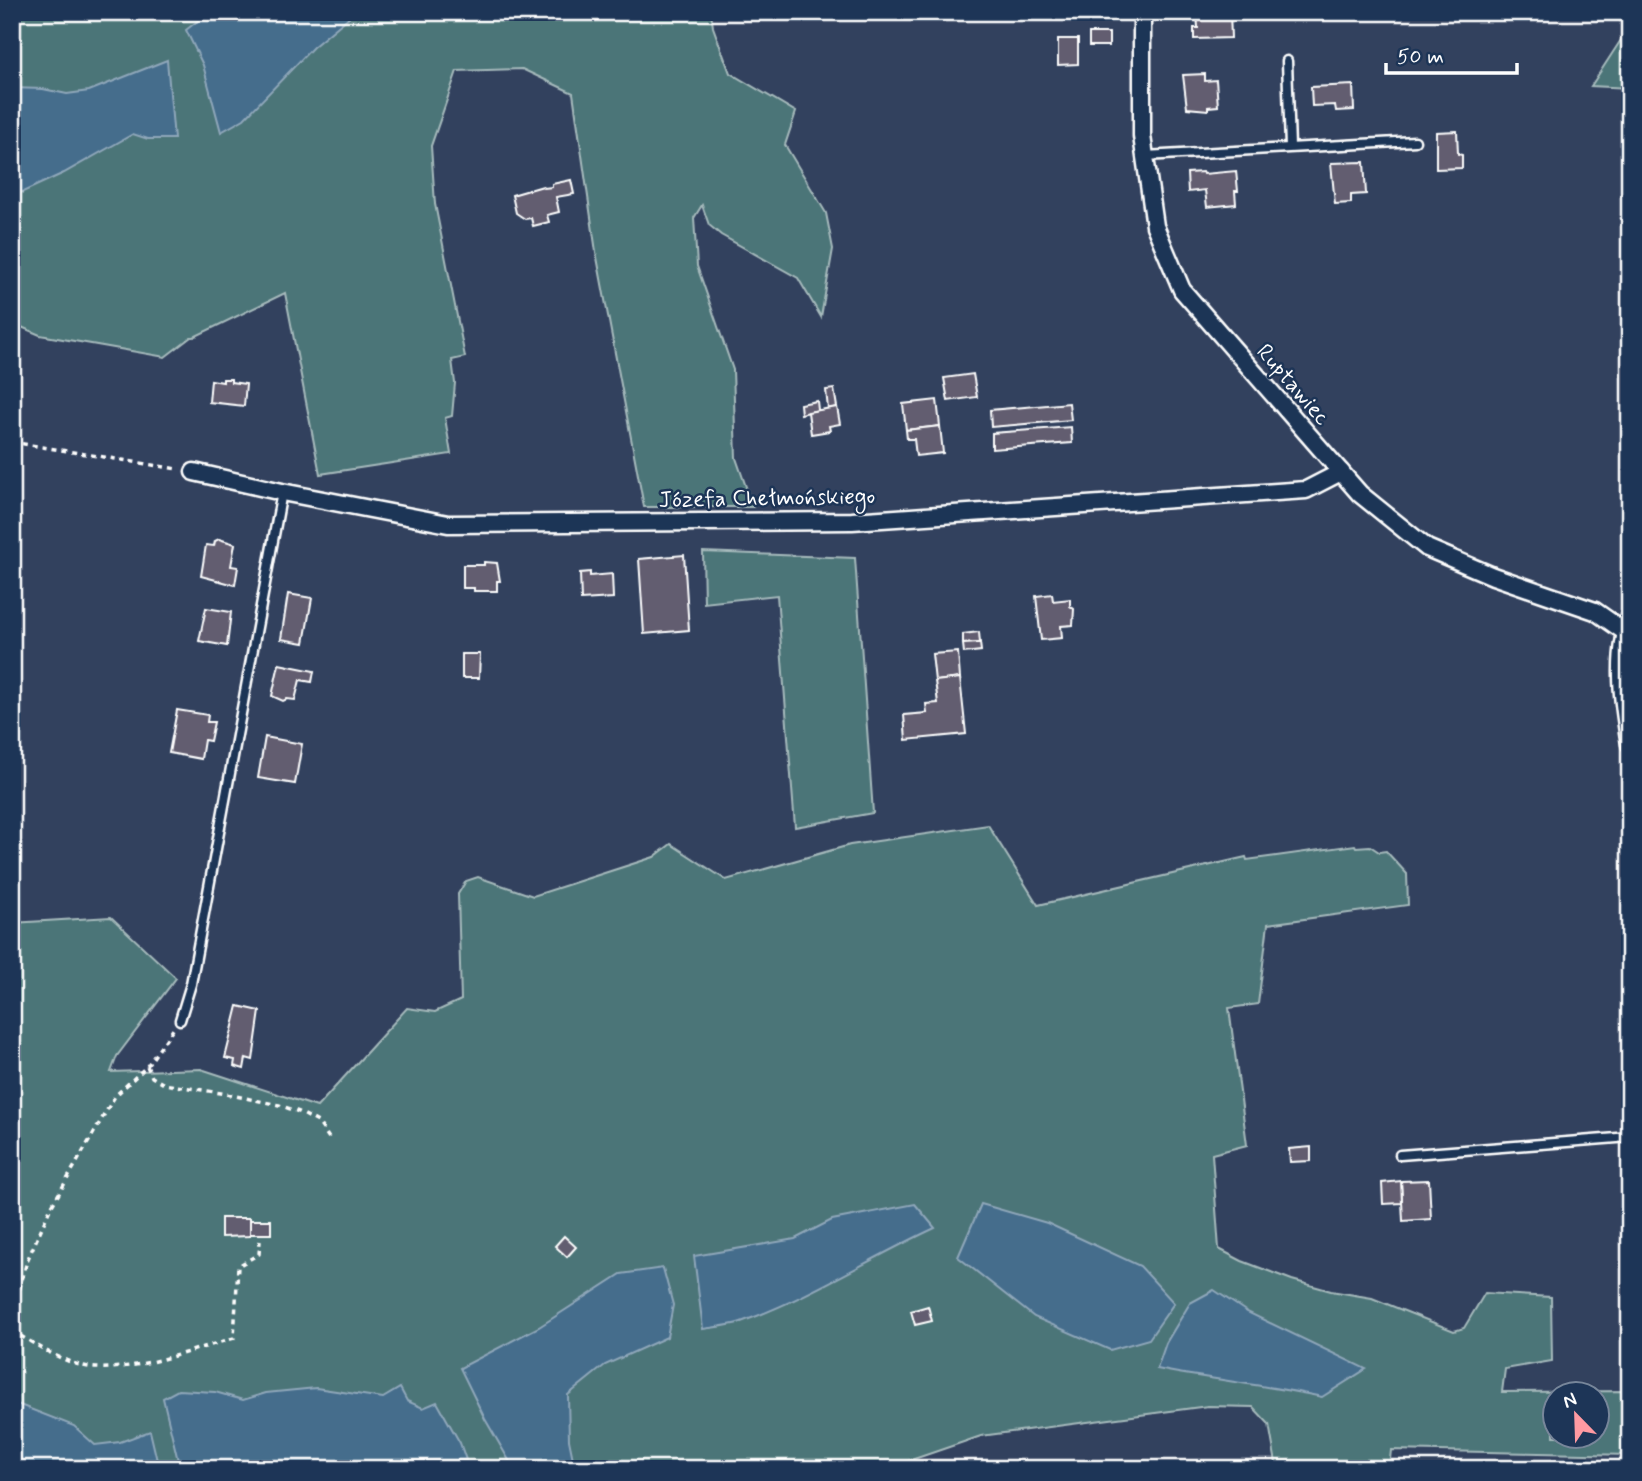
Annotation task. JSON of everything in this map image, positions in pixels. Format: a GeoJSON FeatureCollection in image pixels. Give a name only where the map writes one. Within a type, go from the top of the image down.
{"type":"FeatureCollection","features":[{"type":"Feature","properties":{"kind":"street","name":"Ruptawiec"},"geometry":{"type":"LineString","coordinates":[[1142,12],[1142,136],[1154,226],[1182,290],[1360,494],[1427,548],[1493,576],[1595,611],[1627,625]]}},
{"type":"Feature","properties":{"kind":"street","name":"Józefa Chełmońskiego"},"geometry":{"type":"LineString","coordinates":[[195,472],[448,524],[852,521],[1306,490],[1341,472]]}},
{"type":"Feature","properties":{"kind":"street"},"geometry":{"type":"LineString","coordinates":[[1627,625],[1623,647],[1623,692],[1630,744]]}},
{"type":"Feature","properties":{"kind":"lane"},"geometry":{"type":"LineString","coordinates":[[1287,61],[1290,147]]}},
{"type":"Feature","properties":{"kind":"lane"},"geometry":{"type":"LineString","coordinates":[[1144,156],[1415,142]]}},
{"type":"Feature","properties":{"kind":"lane"},"geometry":{"type":"LineString","coordinates":[[180,1020],[191,984],[282,492]]}},
{"type":"Feature","properties":{"kind":"lane"},"geometry":{"type":"LineString","coordinates":[[1400,1155],[1630,1137]]}},
{"type":"Feature","properties":{"kind":"path"},"geometry":{"type":"LineString","coordinates":[[12,442],[195,472]]}},
{"type":"Feature","properties":{"kind":"path"},"geometry":{"type":"LineString","coordinates":[[12,1318],[27,1261],[50,1209],[115,1096],[147,1066],[180,1020]]}},
{"type":"Feature","properties":{"kind":"path"},"geometry":{"type":"LineString","coordinates":[[147,1066],[152,1077],[164,1084],[279,1105],[299,1112],[318,1122],[331,1141]]}},
{"type":"Feature","properties":{"kind":"path"},"geometry":{"type":"LineString","coordinates":[[12,1331],[65,1359],[95,1368],[166,1357],[234,1338],[238,1266],[259,1254],[260,1241]]}},
{"type":"Feature","properties":{"kind":"green space"},"geometry":{"type":"Polygon","coordinates":[[[12,12],[711,12],[713,27],[730,73],[796,112],[785,145],[826,213],[833,249],[821,317],[798,278],[721,235],[709,225],[702,205],[694,218],[697,266],[733,370],[736,458],[753,507],[644,507],[596,252],[573,93],[522,69],[457,71],[431,146],[435,204],[465,357],[452,360],[455,383],[452,416],[445,418],[451,454],[320,474],[285,293],[191,337],[165,357],[40,335],[12,323],[12,12]]]}},
{"type":"Feature","properties":{"kind":"green space"},"geometry":{"type":"Polygon","coordinates":[[[1630,26],[1630,88],[1591,86],[1630,26]]]}},
{"type":"Feature","properties":{"kind":"green space"},"geometry":{"type":"Polygon","coordinates":[[[703,552],[855,558],[873,813],[795,827],[777,595],[704,603],[703,552]]]}},
{"type":"Feature","properties":{"kind":"green space"},"geometry":{"type":"Polygon","coordinates":[[[988,825],[1038,905],[1246,857],[1247,860],[1355,845],[1370,846],[1379,852],[1386,851],[1407,874],[1408,905],[1268,924],[1258,1004],[1229,1008],[1247,1145],[1212,1154],[1219,1249],[1292,1280],[1331,1291],[1372,1298],[1454,1331],[1464,1328],[1485,1293],[1551,1297],[1552,1361],[1505,1369],[1502,1392],[1540,1392],[1540,1450],[1610,1450],[1610,1391],[1630,1391],[1630,1455],[1391,1450],[1389,1469],[1277,1469],[1269,1424],[1253,1407],[1208,1406],[981,1436],[885,1469],[12,1469],[12,923],[111,917],[176,978],[117,1056],[111,1072],[201,1069],[317,1107],[407,1008],[435,1012],[461,1000],[458,894],[466,881],[478,877],[533,896],[654,857],[671,844],[726,880],[850,845],[988,825]]]}},
{"type":"Feature","properties":{"kind":"water"},"geometry":{"type":"Polygon","coordinates":[[[209,12],[355,12],[313,47],[244,119],[221,132],[203,65],[186,30],[209,12]]]}},
{"type":"Feature","properties":{"kind":"water"},"geometry":{"type":"Polygon","coordinates":[[[167,60],[174,139],[148,139],[133,134],[64,173],[12,197],[12,88],[43,89],[67,94],[89,91],[167,60]]]}},
{"type":"Feature","properties":{"kind":"water"},"geometry":{"type":"Polygon","coordinates":[[[915,1204],[935,1228],[815,1290],[766,1312],[736,1323],[703,1329],[694,1256],[795,1239],[832,1220],[915,1204]]]}},
{"type":"Feature","properties":{"kind":"water"},"geometry":{"type":"Polygon","coordinates":[[[981,1204],[1047,1223],[1140,1266],[1174,1303],[1149,1339],[1110,1350],[1034,1317],[958,1257],[981,1204]]]}},
{"type":"Feature","properties":{"kind":"water"},"geometry":{"type":"Polygon","coordinates":[[[663,1268],[673,1305],[667,1337],[605,1365],[568,1395],[569,1440],[575,1469],[514,1469],[460,1368],[539,1327],[621,1274],[663,1268]]]}},
{"type":"Feature","properties":{"kind":"water"},"geometry":{"type":"Polygon","coordinates":[[[1214,1290],[1247,1312],[1366,1369],[1322,1397],[1157,1369],[1166,1343],[1190,1303],[1214,1290]]]}},
{"type":"Feature","properties":{"kind":"water"},"geometry":{"type":"Polygon","coordinates":[[[316,1388],[383,1398],[400,1388],[407,1401],[423,1408],[437,1402],[460,1443],[466,1460],[400,1461],[376,1469],[180,1469],[163,1398],[178,1390],[215,1392],[243,1400],[266,1393],[316,1388]]]}},
{"type":"Feature","properties":{"kind":"water"},"geometry":{"type":"Polygon","coordinates":[[[12,1402],[74,1426],[95,1445],[120,1442],[150,1431],[159,1469],[12,1469],[12,1402]]]}},
{"type":"Feature","properties":{"kind":"building"},"geometry":{"type":"Polygon","coordinates":[[[1197,12],[1230,12],[1231,38],[1194,39],[1194,28],[1198,28],[1197,12]]]}},
{"type":"Feature","properties":{"kind":"building"},"geometry":{"type":"Polygon","coordinates":[[[1089,33],[1109,33],[1109,46],[1089,46],[1089,33]]]}},
{"type":"Feature","properties":{"kind":"building"},"geometry":{"type":"Polygon","coordinates":[[[1058,39],[1078,39],[1078,64],[1058,65],[1058,39]]]}},
{"type":"Feature","properties":{"kind":"building"},"geometry":{"type":"Polygon","coordinates":[[[1205,74],[1205,81],[1216,80],[1218,106],[1208,107],[1208,110],[1187,108],[1183,75],[1205,74]]]}},
{"type":"Feature","properties":{"kind":"building"},"geometry":{"type":"Polygon","coordinates":[[[1353,85],[1354,110],[1336,111],[1335,105],[1312,106],[1311,87],[1353,85]]]}},
{"type":"Feature","properties":{"kind":"building"},"geometry":{"type":"Polygon","coordinates":[[[1457,131],[1462,168],[1436,169],[1436,132],[1457,131]]]}},
{"type":"Feature","properties":{"kind":"building"},"geometry":{"type":"Polygon","coordinates":[[[1364,162],[1366,194],[1351,195],[1351,203],[1335,204],[1331,163],[1364,162]]]}},
{"type":"Feature","properties":{"kind":"building"},"geometry":{"type":"Polygon","coordinates":[[[1236,171],[1236,204],[1207,207],[1205,190],[1188,192],[1187,173],[1236,171]]]}},
{"type":"Feature","properties":{"kind":"building"},"geometry":{"type":"Polygon","coordinates":[[[571,180],[574,194],[556,197],[559,212],[547,215],[549,222],[533,226],[531,218],[525,219],[516,213],[512,195],[543,186],[552,187],[552,184],[571,180]]]}},
{"type":"Feature","properties":{"kind":"building"},"geometry":{"type":"Polygon","coordinates":[[[973,374],[977,397],[948,401],[944,378],[973,374]]]}},
{"type":"Feature","properties":{"kind":"building"},"geometry":{"type":"Polygon","coordinates":[[[223,379],[246,384],[244,406],[209,402],[211,380],[223,382],[223,379]]]}},
{"type":"Feature","properties":{"kind":"building"},"geometry":{"type":"Polygon","coordinates":[[[834,389],[837,407],[828,409],[826,390],[834,389]]]}},
{"type":"Feature","properties":{"kind":"building"},"geometry":{"type":"Polygon","coordinates":[[[937,400],[940,426],[906,430],[903,404],[937,400]]]}},
{"type":"Feature","properties":{"kind":"building"},"geometry":{"type":"Polygon","coordinates":[[[817,401],[818,410],[801,414],[800,404],[817,401]]]}},
{"type":"Feature","properties":{"kind":"building"},"geometry":{"type":"Polygon","coordinates":[[[1069,403],[1071,420],[991,427],[990,410],[1069,403]]]}},
{"type":"Feature","properties":{"kind":"building"},"geometry":{"type":"Polygon","coordinates":[[[837,407],[840,424],[829,426],[830,431],[811,434],[808,412],[837,407]]]}},
{"type":"Feature","properties":{"kind":"building"},"geometry":{"type":"Polygon","coordinates":[[[940,426],[943,453],[916,456],[914,439],[907,439],[906,430],[940,426]]]}},
{"type":"Feature","properties":{"kind":"building"},"geometry":{"type":"Polygon","coordinates":[[[1071,427],[1072,443],[992,449],[992,433],[1071,427]]]}},
{"type":"Feature","properties":{"kind":"building"},"geometry":{"type":"Polygon","coordinates":[[[219,539],[235,544],[231,566],[238,567],[235,585],[201,576],[206,545],[214,546],[219,539]]]}},
{"type":"Feature","properties":{"kind":"building"},"geometry":{"type":"Polygon","coordinates":[[[684,555],[689,630],[644,634],[639,559],[684,555]]]}},
{"type":"Feature","properties":{"kind":"building"},"geometry":{"type":"Polygon","coordinates":[[[484,562],[497,563],[500,581],[497,581],[497,591],[463,588],[463,565],[484,565],[484,562]]]}},
{"type":"Feature","properties":{"kind":"building"},"geometry":{"type":"Polygon","coordinates":[[[590,572],[590,576],[612,574],[613,598],[581,600],[580,573],[590,572]]]}},
{"type":"Feature","properties":{"kind":"building"},"geometry":{"type":"Polygon","coordinates":[[[288,594],[312,598],[304,643],[281,639],[288,594]]]}},
{"type":"Feature","properties":{"kind":"building"},"geometry":{"type":"Polygon","coordinates":[[[1052,594],[1053,601],[1070,599],[1070,606],[1074,609],[1073,625],[1061,626],[1062,638],[1041,640],[1036,596],[1052,594]]]}},
{"type":"Feature","properties":{"kind":"building"},"geometry":{"type":"Polygon","coordinates":[[[206,608],[231,612],[227,646],[199,641],[206,608]]]}},
{"type":"Feature","properties":{"kind":"building"},"geometry":{"type":"Polygon","coordinates":[[[979,632],[980,643],[963,644],[963,634],[979,632]]]}},
{"type":"Feature","properties":{"kind":"building"},"geometry":{"type":"Polygon","coordinates":[[[980,643],[981,651],[964,653],[963,644],[980,643]]]}},
{"type":"Feature","properties":{"kind":"building"},"geometry":{"type":"Polygon","coordinates":[[[958,652],[960,678],[935,681],[932,654],[958,652]]]}},
{"type":"Feature","properties":{"kind":"building"},"geometry":{"type":"Polygon","coordinates":[[[462,654],[480,654],[479,678],[462,678],[462,654]]]}},
{"type":"Feature","properties":{"kind":"building"},"geometry":{"type":"Polygon","coordinates":[[[279,664],[314,671],[312,682],[300,680],[295,700],[283,701],[272,696],[279,664]]]}},
{"type":"Feature","properties":{"kind":"building"},"geometry":{"type":"Polygon","coordinates":[[[960,678],[966,734],[906,740],[904,715],[927,713],[926,704],[938,703],[935,681],[960,678]]]}},
{"type":"Feature","properties":{"kind":"building"},"geometry":{"type":"Polygon","coordinates":[[[177,710],[208,715],[207,722],[214,722],[210,741],[204,740],[201,759],[169,753],[177,710]]]}},
{"type":"Feature","properties":{"kind":"building"},"geometry":{"type":"Polygon","coordinates":[[[265,737],[302,744],[295,784],[258,778],[265,737]]]}},
{"type":"Feature","properties":{"kind":"building"},"geometry":{"type":"Polygon","coordinates":[[[238,1006],[260,1011],[253,1060],[246,1058],[244,1069],[234,1066],[235,1060],[225,1058],[238,1006]]]}},
{"type":"Feature","properties":{"kind":"building"},"geometry":{"type":"Polygon","coordinates":[[[1311,1147],[1311,1161],[1290,1162],[1289,1149],[1311,1147]]]}},
{"type":"Feature","properties":{"kind":"building"},"geometry":{"type":"Polygon","coordinates":[[[1429,1180],[1431,1219],[1403,1221],[1401,1181],[1429,1180]]]}},
{"type":"Feature","properties":{"kind":"building"},"geometry":{"type":"Polygon","coordinates":[[[1401,1181],[1402,1203],[1383,1204],[1382,1183],[1401,1181]]]}},
{"type":"Feature","properties":{"kind":"building"},"geometry":{"type":"Polygon","coordinates":[[[221,1218],[250,1218],[250,1236],[221,1237],[221,1218]]]}},
{"type":"Feature","properties":{"kind":"building"},"geometry":{"type":"Polygon","coordinates":[[[250,1220],[271,1220],[271,1234],[250,1234],[250,1220]]]}},
{"type":"Feature","properties":{"kind":"building"},"geometry":{"type":"Polygon","coordinates":[[[564,1236],[576,1247],[567,1257],[555,1246],[564,1236]]]}},
{"type":"Feature","properties":{"kind":"building"},"geometry":{"type":"Polygon","coordinates":[[[928,1306],[932,1321],[915,1325],[911,1311],[928,1306]]]}}]}
